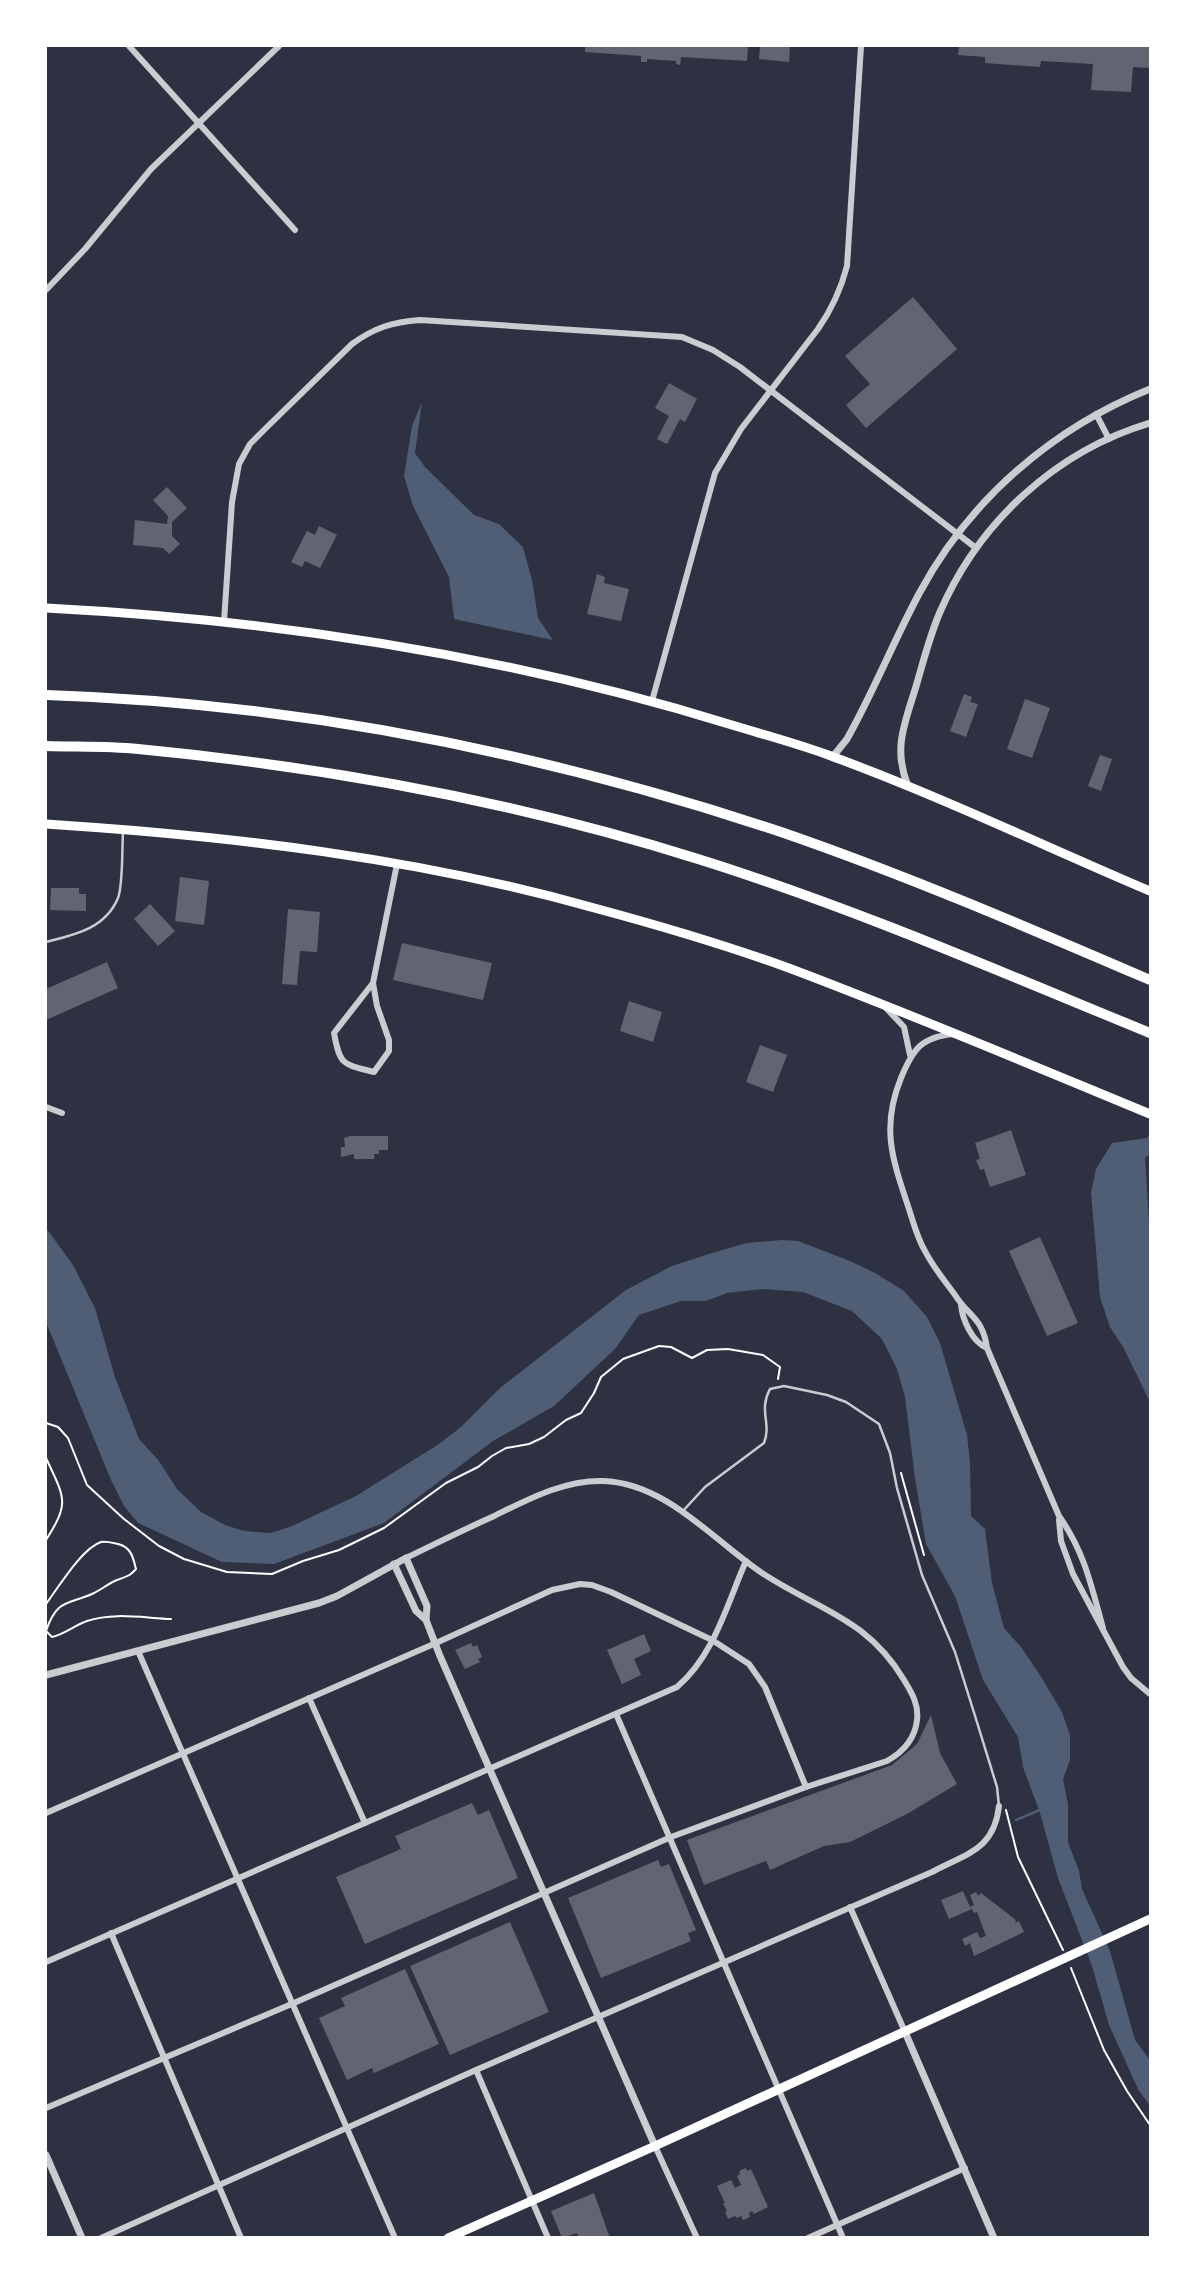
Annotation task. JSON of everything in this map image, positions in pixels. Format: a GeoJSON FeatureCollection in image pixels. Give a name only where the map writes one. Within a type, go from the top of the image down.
{"type":"FeatureCollection","features":[{"type":"Feature","properties":{"kind":"highway"},"geometry":{"type":"LineString","coordinates":[[46,695],[175,703],[403,734],[617,782],[782,833],[890,872],[1150,980]]}},
{"type":"Feature","properties":{"kind":"highway"},"geometry":{"type":"LineString","coordinates":[[46,746],[136,748],[342,776],[455,796],[640,841],[801,893],[1150,1033]]}},
{"type":"Feature","properties":{"kind":"main road"},"geometry":{"type":"LineString","coordinates":[[46,608],[124,612],[224,622],[378,642],[516,667],[652,701],[830,756],[908,786],[1150,891]]}},
{"type":"Feature","properties":{"kind":"main road"},"geometry":{"type":"LineString","coordinates":[[46,824],[211,836],[397,864],[458,875],[598,908],[784,967],[1150,1114]]}},
{"type":"Feature","properties":{"kind":"main road"},"geometry":{"type":"LineString","coordinates":[[448,2238],[656,2146],[1150,1919]]}},
{"type":"Feature","properties":{"kind":"street"},"geometry":{"type":"LineString","coordinates":[[128,46],[295,230]]}},
{"type":"Feature","properties":{"kind":"street"},"geometry":{"type":"LineString","coordinates":[[46,290],[86,249],[151,169],[279,46]]}},
{"type":"Feature","properties":{"kind":"street"},"geometry":{"type":"LineString","coordinates":[[652,701],[715,473],[727,449],[828,315],[845,274],[861,46]]}},
{"type":"Feature","properties":{"kind":"street"},"geometry":{"type":"LineString","coordinates":[[224,622],[233,489],[243,454],[352,344],[368,332],[384,325],[420,320],[682,337],[713,349],[976,548]]}},
{"type":"Feature","properties":{"kind":"street"},"geometry":{"type":"LineString","coordinates":[[830,756],[835,754],[849,737],[921,589],[958,534],[1001,484],[1066,432],[1096,414],[1150,389]]}},
{"type":"Feature","properties":{"kind":"street"},"geometry":{"type":"LineString","coordinates":[[1096,414],[1109,439]]}},
{"type":"Feature","properties":{"kind":"street"},"geometry":{"type":"LineString","coordinates":[[908,786],[900,768],[899,751],[916,686],[939,614],[958,575],[976,548],[1004,513],[1031,488],[1067,462],[1109,439],[1150,423]]}},
{"type":"Feature","properties":{"kind":"street"},"geometry":{"type":"LineString","coordinates":[[373,983],[334,1033],[339,1055],[346,1065],[374,1072],[389,1051],[389,1040],[377,1006],[373,983],[397,864]]}},
{"type":"Feature","properties":{"kind":"street"},"geometry":{"type":"LineString","coordinates":[[884,1007],[904,1027],[911,1055]]}},
{"type":"Feature","properties":{"kind":"street"},"geometry":{"type":"LineString","coordinates":[[956,1034],[933,1037],[917,1047],[911,1055],[893,1100],[890,1118],[889,1141],[894,1164],[925,1251],[961,1304],[971,1311],[982,1328],[987,1348],[1059,1516],[1075,1538],[1103,1628]]}},
{"type":"Feature","properties":{"kind":"street"},"geometry":{"type":"LineString","coordinates":[[46,1107],[62,1113]]}},
{"type":"Feature","properties":{"kind":"street"},"geometry":{"type":"LineString","coordinates":[[46,1675],[337,1596],[394,1564],[530,1499],[565,1486],[603,1481],[643,1490],[682,1512],[765,1575],[839,1616],[879,1645],[900,1673],[916,1705],[913,1736],[897,1755],[671,1837],[294,2003],[46,2108]]}},
{"type":"Feature","properties":{"kind":"street"},"geometry":{"type":"LineString","coordinates":[[1059,1516],[1061,1541],[1073,1574],[1123,1667],[1131,1678],[1150,1694]]}},
{"type":"Feature","properties":{"kind":"street"},"geometry":{"type":"LineString","coordinates":[[406,1558],[427,1606],[426,1620]]}},
{"type":"Feature","properties":{"kind":"street"},"geometry":{"type":"LineString","coordinates":[[46,1962],[677,1687],[696,1670],[707,1654],[746,1561]]}},
{"type":"Feature","properties":{"kind":"street"},"geometry":{"type":"LineString","coordinates":[[394,1564],[416,1611],[426,1620],[489,1769],[697,2238]]}},
{"type":"Feature","properties":{"kind":"street"},"geometry":{"type":"LineString","coordinates":[[46,1813],[552,1590],[580,1584],[611,1592],[712,1640],[743,1659],[761,1681],[806,1787]]}},
{"type":"Feature","properties":{"kind":"street"},"geometry":{"type":"LineString","coordinates":[[138,1651],[395,2238]]}},
{"type":"Feature","properties":{"kind":"street"},"geometry":{"type":"LineString","coordinates":[[309,1698],[365,1824]]}},
{"type":"Feature","properties":{"kind":"street"},"geometry":{"type":"LineString","coordinates":[[615,1714],[671,1837],[843,2238]]}},
{"type":"Feature","properties":{"kind":"street"},"geometry":{"type":"LineString","coordinates":[[101,2238],[347,2127],[932,1872],[984,1843],[995,1830],[1002,1805]]}},
{"type":"Feature","properties":{"kind":"street"},"geometry":{"type":"LineString","coordinates":[[850,1907],[994,2238]]}},
{"type":"Feature","properties":{"kind":"street"},"geometry":{"type":"LineString","coordinates":[[111,1933],[241,2238]]}},
{"type":"Feature","properties":{"kind":"street"},"geometry":{"type":"LineString","coordinates":[[477,2070],[548,2238]]}},
{"type":"Feature","properties":{"kind":"street"},"geometry":{"type":"LineString","coordinates":[[46,2155],[82,2238]]}},
{"type":"Feature","properties":{"kind":"street"},"geometry":{"type":"LineString","coordinates":[[808,2238],[965,2168]]}},
{"type":"Feature","properties":{"kind":"lane"},"geometry":{"type":"LineString","coordinates":[[46,942],[80,934],[103,920],[118,898],[123,829]]}},
{"type":"Feature","properties":{"kind":"lane"},"geometry":{"type":"LineString","coordinates":[[682,1512],[705,1487],[764,1443],[767,1436],[764,1400],[770,1389],[784,1385],[836,1398],[865,1413],[878,1424],[890,1453],[897,1488],[922,1575],[955,1652],[1002,1805]]}},
{"type":"Feature","properties":{"kind":"path"},"geometry":{"type":"LineString","coordinates":[[46,1423],[58,1427],[68,1438],[88,1485],[124,1520],[159,1546],[184,1559],[227,1572],[272,1574],[339,1550],[384,1528],[446,1483],[478,1467],[506,1448],[529,1444],[544,1437],[566,1420],[581,1413],[601,1377],[611,1367],[651,1348],[671,1347],[692,1358],[707,1350],[719,1349],[763,1355],[780,1367],[777,1387]]}},
{"type":"Feature","properties":{"kind":"path"},"geometry":{"type":"LineString","coordinates":[[46,1458],[64,1500],[60,1519],[46,1540]]}},
{"type":"Feature","properties":{"kind":"path"},"geometry":{"type":"LineString","coordinates":[[900,1469],[926,1562]]}},
{"type":"Feature","properties":{"kind":"path"},"geometry":{"type":"LineString","coordinates":[[46,1488],[46,1493]]}},
{"type":"Feature","properties":{"kind":"path"},"geometry":{"type":"LineString","coordinates":[[46,1604],[83,1556],[100,1542],[110,1542],[124,1546],[133,1555],[136,1569],[129,1577],[117,1580],[87,1596],[63,1603],[52,1616],[46,1631],[52,1637],[63,1634],[84,1621],[119,1616],[171,1619]]}},
{"type":"Feature","properties":{"kind":"path"},"geometry":{"type":"LineString","coordinates":[[1002,1805],[1017,1857],[1065,1955]]}},
{"type":"Feature","properties":{"kind":"path"},"geometry":{"type":"LineString","coordinates":[[1070,1967],[1104,2050],[1126,2091],[1150,2125]]}},
{"type":"Feature","properties":{"kind":"water"},"geometry":{"type":"Polygon","coordinates":[[[422,402],[415,453],[425,467],[474,515],[499,524],[523,547],[538,618],[553,640],[454,619],[449,577],[413,506],[404,476],[412,426],[422,402]]]}},
{"type":"Feature","properties":{"kind":"water"},"geometry":{"type":"Polygon","coordinates":[[[1150,1133],[1150,1154],[1145,1158],[1150,1238],[1150,1402],[1110,1327],[1100,1297],[1091,1192],[1096,1169],[1112,1143],[1147,1138],[1150,1133]]]}},
{"type":"Feature","properties":{"kind":"water"},"geometry":{"type":"Polygon","coordinates":[[[46,1228],[73,1265],[95,1308],[115,1377],[139,1439],[159,1461],[177,1489],[201,1512],[225,1525],[244,1531],[271,1533],[356,1496],[439,1444],[461,1427],[500,1388],[626,1290],[672,1266],[747,1243],[798,1241],[850,1261],[904,1291],[927,1317],[940,1343],[967,1435],[971,1516],[985,1529],[992,1583],[1004,1628],[1040,1675],[1062,1712],[1070,1735],[1070,1760],[1063,1779],[1068,1804],[1068,1842],[1079,1871],[1082,1889],[1110,1951],[1135,2040],[1150,2060],[1150,2106],[1138,2089],[1109,2025],[1092,1966],[1058,1878],[1040,1813],[1023,1767],[1018,1737],[983,1680],[955,1596],[926,1544],[905,1397],[897,1369],[882,1339],[852,1311],[803,1292],[763,1289],[727,1293],[706,1301],[681,1301],[639,1315],[615,1349],[554,1406],[493,1441],[384,1523],[274,1564],[222,1562],[138,1523],[124,1506],[46,1322],[46,1228]]]}},
{"type":"Feature","properties":{"kind":"building"},"geometry":{"type":"Polygon","coordinates":[[[585,46],[748,46],[747,61],[681,57],[680,65],[676,64],[676,61],[647,59],[647,62],[641,62],[641,56],[585,52],[585,46]]]}},
{"type":"Feature","properties":{"kind":"building"},"geometry":{"type":"Polygon","coordinates":[[[760,46],[790,46],[789,62],[759,59],[760,46]]]}},
{"type":"Feature","properties":{"kind":"building"},"geometry":{"type":"Polygon","coordinates":[[[959,46],[1150,46],[1150,68],[1133,67],[1131,92],[1091,90],[1093,64],[1041,61],[1040,67],[985,63],[985,57],[958,55],[959,46]]]}},
{"type":"Feature","properties":{"kind":"building"},"geometry":{"type":"Polygon","coordinates":[[[913,297],[957,349],[866,428],[846,405],[870,384],[845,356],[913,297]]]}},
{"type":"Feature","properties":{"kind":"building"},"geometry":{"type":"Polygon","coordinates":[[[669,383],[697,399],[685,422],[680,419],[667,444],[657,439],[669,416],[655,408],[669,383]]]}},
{"type":"Feature","properties":{"kind":"building"},"geometry":{"type":"Polygon","coordinates":[[[167,487],[187,508],[172,522],[172,536],[180,544],[169,554],[163,548],[133,545],[135,520],[167,524],[168,516],[153,500],[167,487]]]}},
{"type":"Feature","properties":{"kind":"building"},"geometry":{"type":"Polygon","coordinates":[[[319,526],[337,535],[320,568],[305,561],[302,567],[291,562],[307,531],[315,535],[319,526]]]}},
{"type":"Feature","properties":{"kind":"building"},"geometry":{"type":"Polygon","coordinates":[[[597,574],[605,577],[604,583],[629,589],[621,621],[587,614],[597,574]]]}},
{"type":"Feature","properties":{"kind":"building"},"geometry":{"type":"Polygon","coordinates":[[[964,694],[972,697],[970,702],[978,704],[966,737],[950,731],[964,694]]]}},
{"type":"Feature","properties":{"kind":"building"},"geometry":{"type":"Polygon","coordinates":[[[1025,699],[1050,708],[1032,758],[1007,749],[1025,699]]]}},
{"type":"Feature","properties":{"kind":"building"},"geometry":{"type":"Polygon","coordinates":[[[1100,755],[1112,759],[1101,791],[1088,786],[1100,755]]]}},
{"type":"Feature","properties":{"kind":"building"},"geometry":{"type":"Polygon","coordinates":[[[180,877],[209,881],[204,925],[175,921],[180,877]]]}},
{"type":"Feature","properties":{"kind":"building"},"geometry":{"type":"Polygon","coordinates":[[[51,888],[79,888],[79,894],[86,894],[86,911],[50,910],[51,888]]]}},
{"type":"Feature","properties":{"kind":"building"},"geometry":{"type":"Polygon","coordinates":[[[150,904],[175,931],[158,946],[134,919],[150,904]]]}},
{"type":"Feature","properties":{"kind":"building"},"geometry":{"type":"Polygon","coordinates":[[[288,909],[320,912],[317,952],[300,951],[297,985],[282,984],[288,909]]]}},
{"type":"Feature","properties":{"kind":"building"},"geometry":{"type":"Polygon","coordinates":[[[402,943],[492,963],[483,1000],[393,980],[402,943]]]}},
{"type":"Feature","properties":{"kind":"building"},"geometry":{"type":"Polygon","coordinates":[[[107,962],[118,988],[46,1020],[46,989],[107,962]]]}},
{"type":"Feature","properties":{"kind":"building"},"geometry":{"type":"Polygon","coordinates":[[[629,1001],[662,1012],[653,1042],[620,1031],[629,1001]]]}},
{"type":"Feature","properties":{"kind":"building"},"geometry":{"type":"Polygon","coordinates":[[[760,1045],[787,1055],[773,1092],[746,1082],[760,1045]]]}},
{"type":"Feature","properties":{"kind":"building"},"geometry":{"type":"Polygon","coordinates":[[[1011,1130],[1026,1175],[990,1187],[984,1169],[980,1170],[976,1160],[980,1159],[975,1143],[1011,1130]]]}},
{"type":"Feature","properties":{"kind":"building"},"geometry":{"type":"Polygon","coordinates":[[[388,1136],[388,1150],[379,1150],[379,1154],[374,1154],[374,1159],[354,1159],[354,1154],[341,1157],[341,1147],[345,1147],[344,1138],[388,1136]]]}},
{"type":"Feature","properties":{"kind":"building"},"geometry":{"type":"Polygon","coordinates":[[[1040,1237],[1078,1323],[1047,1336],[1009,1251],[1040,1237]]]}},
{"type":"Feature","properties":{"kind":"building"},"geometry":{"type":"Polygon","coordinates":[[[644,1634],[651,1651],[634,1659],[641,1675],[622,1684],[607,1650],[644,1634]]]}},
{"type":"Feature","properties":{"kind":"building"},"geometry":{"type":"Polygon","coordinates":[[[471,1643],[473,1647],[477,1645],[482,1657],[478,1659],[480,1662],[465,1669],[455,1650],[471,1643]]]}},
{"type":"Feature","properties":{"kind":"building"},"geometry":{"type":"Polygon","coordinates":[[[931,1715],[940,1753],[957,1784],[907,1814],[850,1842],[824,1846],[770,1870],[766,1861],[704,1885],[687,1840],[892,1765],[917,1744],[931,1715]]]}},
{"type":"Feature","properties":{"kind":"building"},"geometry":{"type":"Polygon","coordinates":[[[472,1803],[478,1815],[489,1810],[518,1878],[365,1944],[336,1877],[401,1849],[395,1836],[472,1803]]]}},
{"type":"Feature","properties":{"kind":"building"},"geometry":{"type":"Polygon","coordinates":[[[658,1860],[661,1867],[669,1864],[696,1930],[688,1933],[691,1941],[601,1978],[568,1898],[658,1860]]]}},
{"type":"Feature","properties":{"kind":"building"},"geometry":{"type":"Polygon","coordinates":[[[963,1891],[970,1907],[974,1905],[970,1895],[976,1892],[978,1896],[981,1893],[1016,1920],[1015,1923],[1019,1921],[1024,1932],[974,1956],[970,1943],[965,1946],[962,1939],[977,1932],[980,1938],[986,1936],[977,1912],[974,1913],[972,1909],[949,1919],[941,1900],[963,1891]]]}},
{"type":"Feature","properties":{"kind":"building"},"geometry":{"type":"Polygon","coordinates":[[[510,1922],[549,2012],[450,2055],[410,1966],[510,1922]]]}},
{"type":"Feature","properties":{"kind":"building"},"geometry":{"type":"Polygon","coordinates":[[[405,1969],[439,2044],[374,2073],[372,2068],[347,2080],[319,2018],[345,2006],[341,1998],[405,1969]]]}},
{"type":"Feature","properties":{"kind":"building"},"geometry":{"type":"Polygon","coordinates":[[[746,2168],[747,2171],[751,2169],[768,2207],[754,2214],[752,2211],[749,2213],[750,2217],[743,2220],[741,2216],[728,2219],[725,2203],[717,2186],[731,2180],[735,2188],[741,2185],[737,2176],[739,2171],[746,2168]]]}},
{"type":"Feature","properties":{"kind":"building"},"geometry":{"type":"Polygon","coordinates":[[[594,2193],[610,2238],[579,2238],[577,2233],[562,2238],[551,2211],[594,2193]]]}},
{"type":"Feature","properties":{"kind":"waterway"},"geometry":{"type":"LineString","coordinates":[[1016,1820],[1042,1809]]}}]}
